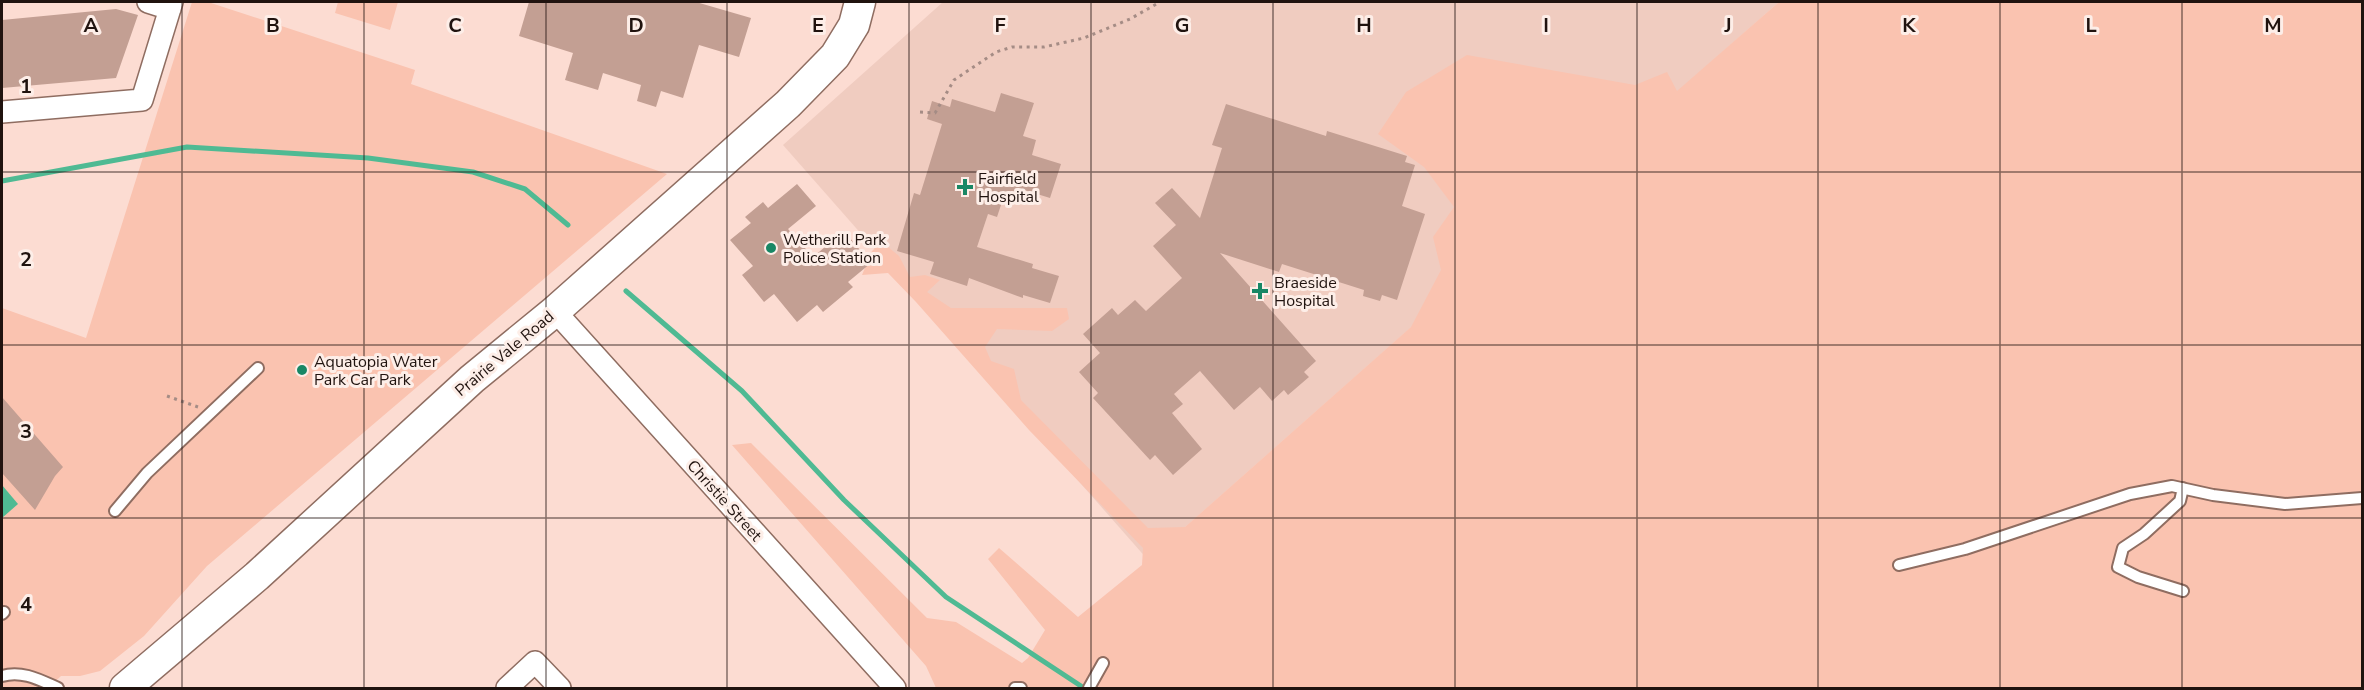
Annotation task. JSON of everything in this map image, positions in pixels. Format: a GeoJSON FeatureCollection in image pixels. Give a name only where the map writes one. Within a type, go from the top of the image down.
{"type":"FeatureCollection","features":[{"type":"Feature","properties":{"kind":"street"},"geometry":{"type":"LineString","coordinates":[[2,112],[142,100],[171,5],[148,2]]}},
{"type":"Feature","properties":{"kind":"street","name":"Prairie Vale Road"},"geometry":{"type":"LineString","coordinates":[[125,688],[248,584],[472,379],[555,311],[819,74],[835,56],[854,25],[860,2]]}},
{"type":"Feature","properties":{"kind":"street","name":"Christie Street"},"geometry":{"type":"LineString","coordinates":[[555,311],[894,688]]}},
{"type":"Feature","properties":{"kind":"street"},"geometry":{"type":"LineString","coordinates":[[507,688],[535,662],[560,688]]}},
{"type":"Feature","properties":{"kind":"lane"},"geometry":{"type":"LineString","coordinates":[[115,512],[147,473],[258,368]]}},
{"type":"Feature","properties":{"kind":"lane"},"geometry":{"type":"LineString","coordinates":[[1899,565],[1965,549],[2130,494],[2172,486],[2214,495],[2285,504],[2362,498]]}},
{"type":"Feature","properties":{"kind":"lane"},"geometry":{"type":"LineString","coordinates":[[2183,488],[2180,501],[2144,534],[2123,548],[2118,567],[2138,577],[2183,591]]}},
{"type":"Feature","properties":{"kind":"lane"},"geometry":{"type":"LineString","coordinates":[[1089,688],[1103,663]]}},
{"type":"Feature","properties":{"kind":"lane"},"geometry":{"type":"LineString","coordinates":[[2,676],[18,674],[28,676],[58,688]]}},
{"type":"Feature","properties":{"kind":"lane"},"geometry":{"type":"LineString","coordinates":[[1015,688],[1021,688]]}},
{"type":"Feature","properties":{"kind":"path"},"geometry":{"type":"LineString","coordinates":[[920,112],[935,113],[954,80],[996,52],[1012,47],[1044,47],[1078,40],[1130,19],[1160,2]]}},
{"type":"Feature","properties":{"kind":"path"},"geometry":{"type":"LineString","coordinates":[[167,396],[211,412]]}},
{"type":"Feature","properties":{"kind":"shaded area"},"geometry":{"type":"Polygon","coordinates":[[[192,2],[208,2],[415,70],[411,84],[667,174],[207,566],[144,636],[100,671],[80,676],[61,676],[48,688],[2,688],[2,308],[86,338],[192,2]]]}},
{"type":"Feature","properties":{"kind":"shaded area"},"geometry":{"type":"Polygon","coordinates":[[[338,2],[398,2],[390,30],[335,13],[338,2]]]}},
{"type":"Feature","properties":{"kind":"shaded area"},"geometry":{"type":"Polygon","coordinates":[[[943,2],[1779,2],[1148,560],[783,145],[943,2]]]}},
{"type":"Feature","properties":{"kind":"shaded area"},"geometry":{"type":"Polygon","coordinates":[[[1779,2],[2362,2],[2362,688],[936,688],[926,666],[732,445],[751,443],[927,618],[956,622],[1022,663],[1028,658],[1045,630],[988,559],[999,548],[1078,617],[1142,565],[1143,548],[1029,430],[888,273],[862,275],[872,251],[882,242],[899,256],[910,277],[925,275],[940,280],[927,292],[951,308],[1067,308],[1069,319],[1052,331],[997,329],[985,347],[991,361],[1014,369],[1021,400],[1148,528],[1185,527],[1411,327],[1441,270],[1433,237],[1454,207],[1424,167],[1378,134],[1406,92],[1467,55],[1635,85],[1667,72],[1677,91],[1779,2]]]}},
{"type":"Feature","properties":{"kind":"shaded area"},"geometry":{"type":"Polygon","coordinates":[[[2,485],[18,504],[2,518],[2,485]]]}},
{"type":"Feature","properties":{"kind":"building"},"geometry":{"type":"Polygon","coordinates":[[[529,2],[696,2],[751,18],[739,57],[699,45],[683,98],[661,91],[656,107],[637,101],[641,85],[603,73],[598,90],[565,80],[573,53],[519,36],[529,2]]]}},
{"type":"Feature","properties":{"kind":"building"},"geometry":{"type":"Polygon","coordinates":[[[116,9],[138,15],[116,78],[2,88],[2,20],[116,9]]]}},
{"type":"Feature","properties":{"kind":"building"},"geometry":{"type":"Polygon","coordinates":[[[1001,93],[1034,103],[1023,136],[1036,140],[1032,155],[1061,164],[1050,198],[1021,189],[1017,203],[1003,199],[997,217],[988,214],[977,247],[1033,264],[1032,268],[1059,276],[1050,303],[1023,295],[1023,298],[969,278],[967,286],[930,274],[934,262],[897,251],[914,193],[920,195],[942,124],[927,119],[932,101],[950,107],[952,99],[995,112],[1001,93]]]}},
{"type":"Feature","properties":{"kind":"building"},"geometry":{"type":"Polygon","coordinates":[[[1226,104],[1326,136],[1327,131],[1407,156],[1405,162],[1415,165],[1402,206],[1425,214],[1397,300],[1382,295],[1380,301],[1363,296],[1364,290],[1282,264],[1279,272],[1220,253],[1316,361],[1304,372],[1309,377],[1288,395],[1284,390],[1272,401],[1260,387],[1234,410],[1200,371],[1174,394],[1183,404],[1172,413],[1202,449],[1173,475],[1155,455],[1150,460],[1093,398],[1098,393],[1079,372],[1100,353],[1083,334],[1112,308],[1118,315],[1135,300],[1146,311],[1182,278],[1153,246],[1176,225],[1155,203],[1172,188],[1200,218],[1222,148],[1212,145],[1226,104]]]}},
{"type":"Feature","properties":{"kind":"building","name":"Wetherill Park Police Station"},"geometry":{"type":"Polygon","coordinates":[[[797,184],[816,206],[788,229],[813,257],[844,231],[871,263],[848,282],[853,287],[823,312],[817,305],[797,322],[774,294],[764,302],[742,275],[753,266],[730,240],[751,223],[745,217],[763,202],[768,208],[797,184]]]}},
{"type":"Feature","properties":{"kind":"building"},"geometry":{"type":"Polygon","coordinates":[[[2,397],[63,467],[35,510],[2,473],[2,397]]]}},
{"type":"Feature","properties":{"kind":"waterway"},"geometry":{"type":"LineString","coordinates":[[2,181],[187,147],[368,158],[473,172],[525,189],[568,225]]}},
{"type":"Feature","properties":{"kind":"waterway"},"geometry":{"type":"LineString","coordinates":[[626,291],[742,391],[844,500],[946,597],[1084,688]]}},
{"type":"Feature","properties":{"kind":"place","name":"Fairfield Hospital"},"geometry":{"type":"Point","coordinates":[965,187]}},
{"type":"Feature","properties":{"kind":"place","name":"Wetherill Park Police Station"},"geometry":{"type":"Point","coordinates":[771,248]}},
{"type":"Feature","properties":{"kind":"place","name":"Braeside Hospital"},"geometry":{"type":"Point","coordinates":[1260,291]}},
{"type":"Feature","properties":{"kind":"place","name":"Aquatopia Water Park Car Park"},"geometry":{"type":"Point","coordinates":[302,370]}}]}
